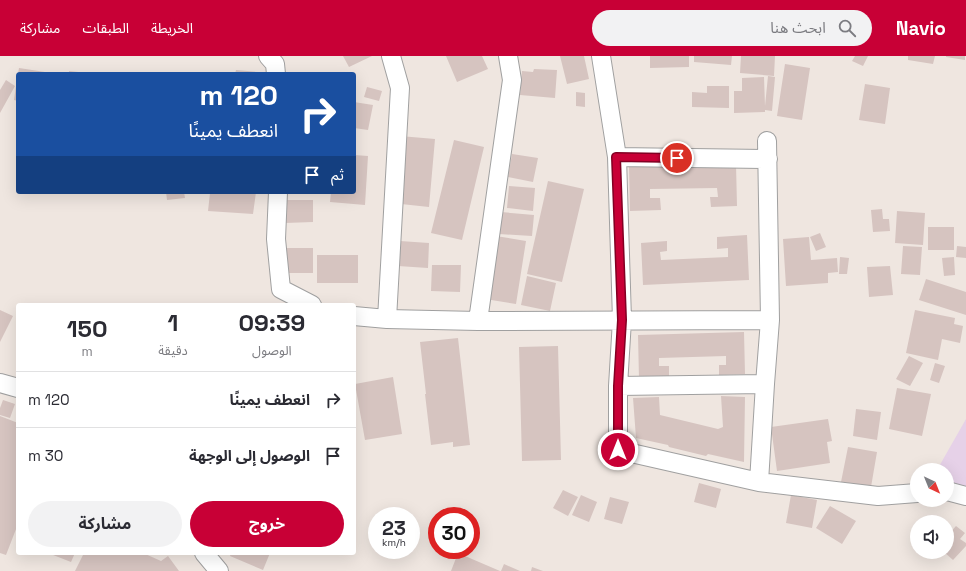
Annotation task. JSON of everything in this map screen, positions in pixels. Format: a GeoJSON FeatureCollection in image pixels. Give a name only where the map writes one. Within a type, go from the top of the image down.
{"type":"FeatureCollection","features":[{"type":"Feature","properties":{"kind":"street"},"geometry":{"type":"LineString","coordinates":[[268,56],[275,64],[276,72]]}},
{"type":"Feature","properties":{"kind":"street"},"geometry":{"type":"LineString","coordinates":[[387,319],[400,88],[391,56]]}},
{"type":"Feature","properties":{"kind":"street"},"geometry":{"type":"LineString","coordinates":[[478,321],[512,80],[508,56]]}},
{"type":"Feature","properties":{"kind":"street"},"geometry":{"type":"LineString","coordinates":[[601,56],[616,157],[622,320],[618,386],[618,450],[759,482],[878,496],[910,494]]}},
{"type":"Feature","properties":{"kind":"street"},"geometry":{"type":"LineString","coordinates":[[759,482],[770,320],[767,141]]}},
{"type":"Feature","properties":{"kind":"street"},"geometry":{"type":"LineString","coordinates":[[616,157],[768,159]]}},
{"type":"Feature","properties":{"kind":"street"},"geometry":{"type":"LineString","coordinates":[[278,194],[276,239],[281,289],[308,303]]}},
{"type":"Feature","properties":{"kind":"street"},"geometry":{"type":"LineString","coordinates":[[356,316],[387,319],[478,321],[770,320]]}},
{"type":"Feature","properties":{"kind":"street"},"geometry":{"type":"LineString","coordinates":[[0,383],[16,387]]}},
{"type":"Feature","properties":{"kind":"street"},"geometry":{"type":"LineString","coordinates":[[618,386],[765,384]]}},
{"type":"Feature","properties":{"kind":"street"},"geometry":{"type":"LineString","coordinates":[[954,493],[966,496]]}},
{"type":"Feature","properties":{"kind":"street"},"geometry":{"type":"LineString","coordinates":[[206,555],[219,571]]}},
{"type":"Feature","properties":{"kind":"shaded area"},"geometry":{"type":"Polygon","coordinates":[[[966,419],[966,500],[954,491],[954,463],[941,463],[966,419]]]}},
{"type":"Feature","properties":{"kind":"building"},"geometry":{"type":"Polygon","coordinates":[[[343,56],[372,56],[349,67],[343,56]]]}},
{"type":"Feature","properties":{"kind":"building"},"geometry":{"type":"Polygon","coordinates":[[[446,56],[482,56],[488,69],[457,82],[446,56]]]}},
{"type":"Feature","properties":{"kind":"building"},"geometry":{"type":"Polygon","coordinates":[[[560,56],[584,56],[589,79],[567,84],[560,56]]]}},
{"type":"Feature","properties":{"kind":"building"},"geometry":{"type":"Polygon","coordinates":[[[650,56],[689,56],[689,67],[650,68],[650,56]]]}},
{"type":"Feature","properties":{"kind":"building"},"geometry":{"type":"Polygon","coordinates":[[[694,56],[732,56],[731,65],[694,62],[694,56]]]}},
{"type":"Feature","properties":{"kind":"building"},"geometry":{"type":"Polygon","coordinates":[[[741,56],[775,56],[774,76],[740,73],[741,56]]]}},
{"type":"Feature","properties":{"kind":"building"},"geometry":{"type":"Polygon","coordinates":[[[855,56],[868,56],[863,66],[852,61],[855,56]]]}},
{"type":"Feature","properties":{"kind":"building"},"geometry":{"type":"Polygon","coordinates":[[[908,56],[935,56],[933,64],[908,60],[908,56]]]}},
{"type":"Feature","properties":{"kind":"building"},"geometry":{"type":"Polygon","coordinates":[[[965,56],[965,60],[946,57],[965,56]]]}},
{"type":"Feature","properties":{"kind":"building"},"geometry":{"type":"Polygon","coordinates":[[[785,64],[810,68],[802,120],[777,116],[785,64]]]}},
{"type":"Feature","properties":{"kind":"building"},"geometry":{"type":"Polygon","coordinates":[[[19,68],[45,72],[18,72],[19,68]]]}},
{"type":"Feature","properties":{"kind":"building"},"geometry":{"type":"Polygon","coordinates":[[[534,69],[557,70],[555,98],[520,95],[522,71],[533,72],[534,69]]]}},
{"type":"Feature","properties":{"kind":"building"},"geometry":{"type":"Polygon","coordinates":[[[236,70],[258,72],[236,72],[236,70]]]}},
{"type":"Feature","properties":{"kind":"building"},"geometry":{"type":"Polygon","coordinates":[[[768,76],[775,77],[772,111],[765,110],[765,112],[734,113],[734,91],[742,91],[742,78],[764,77],[765,106],[768,76]]]}},
{"type":"Feature","properties":{"kind":"building"},"geometry":{"type":"Polygon","coordinates":[[[6,80],[15,86],[0,113],[0,90],[6,80]]]}},
{"type":"Feature","properties":{"kind":"building"},"geometry":{"type":"Polygon","coordinates":[[[865,84],[890,88],[885,124],[859,120],[865,84]]]}},
{"type":"Feature","properties":{"kind":"building"},"geometry":{"type":"Polygon","coordinates":[[[16,86],[16,100],[14,100],[16,86]]]}},
{"type":"Feature","properties":{"kind":"building"},"geometry":{"type":"Polygon","coordinates":[[[707,86],[729,86],[729,108],[692,107],[692,92],[707,93],[707,86]]]}},
{"type":"Feature","properties":{"kind":"building"},"geometry":{"type":"Polygon","coordinates":[[[367,87],[382,91],[379,101],[364,97],[367,87]]]}},
{"type":"Feature","properties":{"kind":"building"},"geometry":{"type":"Polygon","coordinates":[[[576,92],[585,93],[585,107],[576,106],[576,92]]]}},
{"type":"Feature","properties":{"kind":"building"},"geometry":{"type":"Polygon","coordinates":[[[356,102],[373,105],[368,130],[356,128],[356,102]]]}},
{"type":"Feature","properties":{"kind":"building"},"geometry":{"type":"Polygon","coordinates":[[[400,136],[435,139],[429,207],[401,204],[400,136]]]}},
{"type":"Feature","properties":{"kind":"building"},"geometry":{"type":"Polygon","coordinates":[[[454,140],[484,147],[462,240],[431,233],[454,140]]]}},
{"type":"Feature","properties":{"kind":"building"},"geometry":{"type":"Polygon","coordinates":[[[512,154],[538,158],[533,182],[508,177],[512,154]]]}},
{"type":"Feature","properties":{"kind":"building"},"geometry":{"type":"Polygon","coordinates":[[[356,155],[368,156],[365,205],[330,202],[331,194],[356,194],[356,155]]]}},
{"type":"Feature","properties":{"kind":"building"},"geometry":{"type":"Polygon","coordinates":[[[736,164],[737,206],[711,207],[710,197],[718,197],[717,188],[650,189],[650,198],[660,198],[661,210],[630,211],[629,166],[736,164]]]}},
{"type":"Feature","properties":{"kind":"building"},"geometry":{"type":"Polygon","coordinates":[[[548,181],[584,189],[562,282],[527,274],[548,181]]]}},
{"type":"Feature","properties":{"kind":"building"},"geometry":{"type":"Polygon","coordinates":[[[509,186],[535,188],[533,211],[507,208],[509,186]]]}},
{"type":"Feature","properties":{"kind":"building"},"geometry":{"type":"Polygon","coordinates":[[[166,194],[184,194],[185,198],[167,200],[166,194]]]}},
{"type":"Feature","properties":{"kind":"building"},"geometry":{"type":"Polygon","coordinates":[[[210,194],[256,194],[253,214],[208,211],[210,194]]]}},
{"type":"Feature","properties":{"kind":"building"},"geometry":{"type":"Polygon","coordinates":[[[285,200],[313,200],[313,222],[285,223],[285,200]]]}},
{"type":"Feature","properties":{"kind":"building"},"geometry":{"type":"Polygon","coordinates":[[[882,209],[883,219],[889,219],[890,231],[873,232],[871,210],[882,209]]]}},
{"type":"Feature","properties":{"kind":"building"},"geometry":{"type":"Polygon","coordinates":[[[897,211],[925,213],[923,245],[895,243],[897,211]]]}},
{"type":"Feature","properties":{"kind":"building"},"geometry":{"type":"Polygon","coordinates":[[[501,212],[534,215],[532,236],[499,234],[501,212]]]}},
{"type":"Feature","properties":{"kind":"building"},"geometry":{"type":"Polygon","coordinates":[[[928,227],[954,227],[954,250],[928,250],[928,227]]]}},
{"type":"Feature","properties":{"kind":"building"},"geometry":{"type":"Polygon","coordinates":[[[820,233],[826,247],[816,251],[810,237],[820,233]]]}},
{"type":"Feature","properties":{"kind":"building"},"geometry":{"type":"Polygon","coordinates":[[[747,235],[749,280],[643,285],[641,243],[667,241],[667,251],[660,252],[661,260],[728,257],[728,248],[717,249],[717,237],[747,235]]]}},
{"type":"Feature","properties":{"kind":"building"},"geometry":{"type":"Polygon","coordinates":[[[496,236],[526,241],[516,304],[485,299],[496,236]]]}},
{"type":"Feature","properties":{"kind":"building"},"geometry":{"type":"Polygon","coordinates":[[[809,237],[811,260],[837,258],[838,272],[828,273],[828,283],[786,286],[783,239],[809,237]]]}},
{"type":"Feature","properties":{"kind":"building"},"geometry":{"type":"Polygon","coordinates":[[[400,241],[429,243],[428,268],[398,266],[400,241]]]}},
{"type":"Feature","properties":{"kind":"building"},"geometry":{"type":"Polygon","coordinates":[[[903,246],[922,247],[920,275],[901,274],[903,246]]]}},
{"type":"Feature","properties":{"kind":"building"},"geometry":{"type":"Polygon","coordinates":[[[957,246],[966,247],[966,258],[956,257],[957,246]]]}},
{"type":"Feature","properties":{"kind":"building"},"geometry":{"type":"Polygon","coordinates":[[[284,248],[313,248],[313,273],[284,273],[284,248]]]}},
{"type":"Feature","properties":{"kind":"building"},"geometry":{"type":"Polygon","coordinates":[[[317,255],[358,255],[358,283],[317,283],[317,255]]]}},
{"type":"Feature","properties":{"kind":"building"},"geometry":{"type":"Polygon","coordinates":[[[840,257],[849,258],[847,274],[839,274],[840,257]]]}},
{"type":"Feature","properties":{"kind":"building"},"geometry":{"type":"Polygon","coordinates":[[[954,257],[955,275],[944,276],[942,258],[954,257]]]}},
{"type":"Feature","properties":{"kind":"building"},"geometry":{"type":"Polygon","coordinates":[[[432,265],[461,265],[460,292],[431,291],[432,265]]]}},
{"type":"Feature","properties":{"kind":"building"},"geometry":{"type":"Polygon","coordinates":[[[890,266],[893,295],[869,297],[867,267],[890,266]]]}},
{"type":"Feature","properties":{"kind":"building"},"geometry":{"type":"Polygon","coordinates":[[[527,276],[556,283],[550,311],[521,305],[527,276]]]}},
{"type":"Feature","properties":{"kind":"building"},"geometry":{"type":"Polygon","coordinates":[[[926,279],[966,292],[966,315],[919,300],[926,279]]]}},
{"type":"Feature","properties":{"kind":"building"},"geometry":{"type":"Polygon","coordinates":[[[0,310],[13,316],[0,342],[0,310]]]}},
{"type":"Feature","properties":{"kind":"building"},"geometry":{"type":"Polygon","coordinates":[[[915,310],[955,318],[954,324],[963,326],[960,343],[942,339],[938,360],[906,353],[915,310]]]}},
{"type":"Feature","properties":{"kind":"building"},"geometry":{"type":"Polygon","coordinates":[[[744,332],[745,374],[719,375],[719,365],[726,365],[726,356],[659,358],[659,366],[669,366],[669,378],[639,379],[638,335],[744,332]]]}},
{"type":"Feature","properties":{"kind":"building"},"geometry":{"type":"Polygon","coordinates":[[[458,338],[470,445],[453,447],[453,442],[431,445],[420,342],[458,338]]]}},
{"type":"Feature","properties":{"kind":"building"},"geometry":{"type":"Polygon","coordinates":[[[558,346],[561,460],[522,461],[519,347],[558,346]]]}},
{"type":"Feature","properties":{"kind":"building"},"geometry":{"type":"Polygon","coordinates":[[[909,356],[923,363],[910,386],[896,379],[909,356]]]}},
{"type":"Feature","properties":{"kind":"building"},"geometry":{"type":"Polygon","coordinates":[[[935,363],[945,366],[939,383],[930,380],[935,363]]]}},
{"type":"Feature","properties":{"kind":"building"},"geometry":{"type":"Polygon","coordinates":[[[393,377],[402,434],[365,440],[356,384],[393,377]]]}},
{"type":"Feature","properties":{"kind":"building"},"geometry":{"type":"Polygon","coordinates":[[[897,388],[931,394],[922,436],[889,429],[897,388]]]}},
{"type":"Feature","properties":{"kind":"building"},"geometry":{"type":"Polygon","coordinates":[[[721,396],[745,397],[744,462],[708,454],[706,456],[636,438],[633,398],[659,397],[660,415],[718,429],[723,427],[721,396]]]}},
{"type":"Feature","properties":{"kind":"building"},"geometry":{"type":"Polygon","coordinates":[[[3,400],[15,404],[10,418],[0,415],[0,408],[3,400]]]}},
{"type":"Feature","properties":{"kind":"building"},"geometry":{"type":"Polygon","coordinates":[[[856,409],[881,412],[877,440],[853,436],[856,409]]]}},
{"type":"Feature","properties":{"kind":"building"},"geometry":{"type":"Polygon","coordinates":[[[0,416],[16,422],[16,529],[6,555],[0,553],[0,416]]]}},
{"type":"Feature","properties":{"kind":"building"},"geometry":{"type":"Polygon","coordinates":[[[828,419],[832,441],[827,442],[830,463],[777,471],[771,427],[828,419]]]}},
{"type":"Feature","properties":{"kind":"building"},"geometry":{"type":"Polygon","coordinates":[[[848,447],[877,452],[871,487],[841,482],[848,447]]]}},
{"type":"Feature","properties":{"kind":"building"},"geometry":{"type":"Polygon","coordinates":[[[699,483],[721,489],[716,508],[694,502],[699,483]]]}},
{"type":"Feature","properties":{"kind":"building"},"geometry":{"type":"Polygon","coordinates":[[[563,490],[578,497],[568,516],[553,508],[563,490]]]}},
{"type":"Feature","properties":{"kind":"building"},"geometry":{"type":"Polygon","coordinates":[[[581,495],[597,502],[589,522],[572,515],[581,495]]]}},
{"type":"Feature","properties":{"kind":"building"},"geometry":{"type":"Polygon","coordinates":[[[791,495],[817,500],[812,528],[786,523],[791,495]]]}},
{"type":"Feature","properties":{"kind":"building"},"geometry":{"type":"Polygon","coordinates":[[[610,497],[629,502],[622,524],[604,519],[610,497]]]}},
{"type":"Feature","properties":{"kind":"building"},"geometry":{"type":"Polygon","coordinates":[[[830,506],[856,521],[842,544],[816,528],[830,506]]]}},
{"type":"Feature","properties":{"kind":"building"},"geometry":{"type":"Polygon","coordinates":[[[956,526],[965,533],[960,539],[966,543],[966,546],[954,559],[954,528],[956,526]]]}},
{"type":"Feature","properties":{"kind":"building"},"geometry":{"type":"Polygon","coordinates":[[[53,555],[74,555],[71,562],[53,555]]]}},
{"type":"Feature","properties":{"kind":"building"},"geometry":{"type":"Polygon","coordinates":[[[83,555],[148,555],[161,561],[168,556],[179,571],[75,571],[83,555]]]}},
{"type":"Feature","properties":{"kind":"building"},"geometry":{"type":"Polygon","coordinates":[[[230,555],[269,555],[263,570],[230,555]]]}},
{"type":"Feature","properties":{"kind":"building"},"geometry":{"type":"Polygon","coordinates":[[[456,559],[472,559],[500,571],[451,571],[456,559]]]}},
{"type":"Feature","properties":{"kind":"building"},"geometry":{"type":"Polygon","coordinates":[[[504,564],[520,571],[501,571],[504,564]]]}},
{"type":"Feature","properties":{"kind":"building"},"geometry":{"type":"Polygon","coordinates":[[[532,567],[543,571],[531,571],[532,567]]]}},
{"type":"Feature","properties":{"kind":"route"},"geometry":{"type":"LineString","coordinates":[[618,450],[618,386],[622,320],[616,157],[677,158]]}}]}
